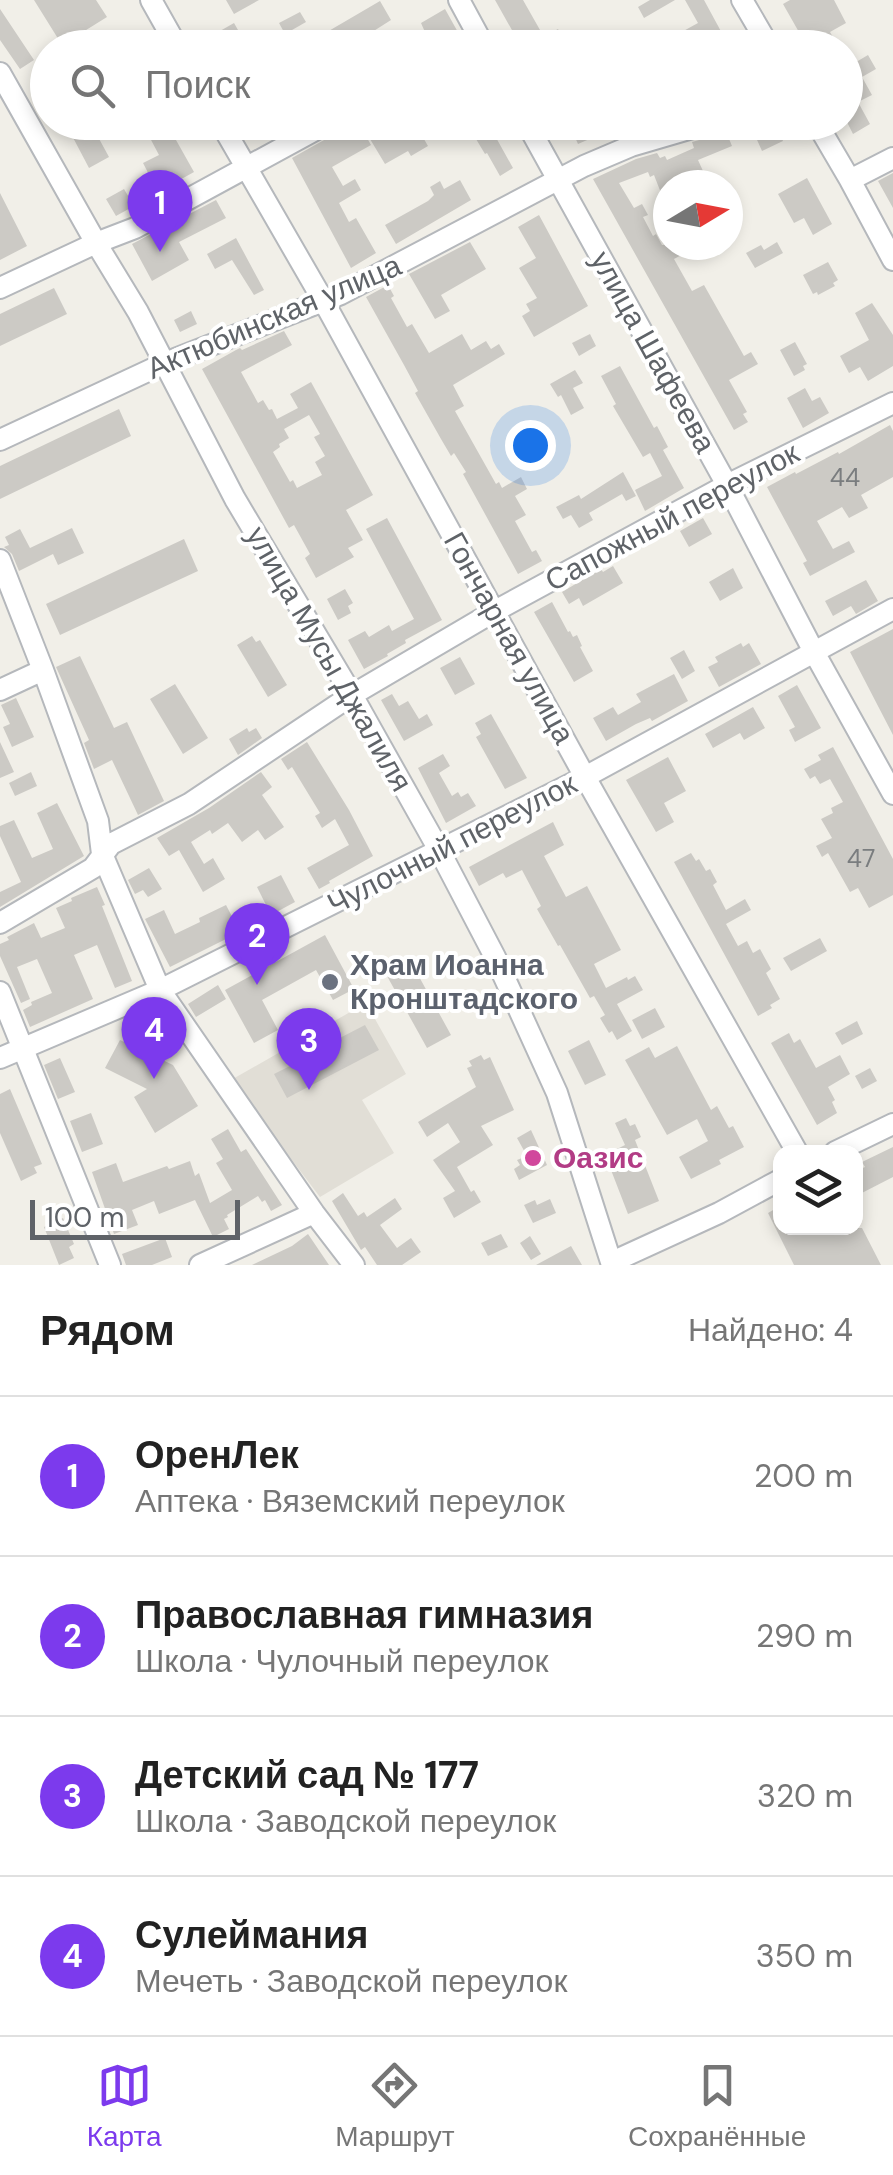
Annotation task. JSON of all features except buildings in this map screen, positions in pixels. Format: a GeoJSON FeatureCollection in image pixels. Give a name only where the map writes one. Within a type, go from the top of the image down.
{"type":"FeatureCollection","features":[{"type":"Feature","properties":{"kind":"street"},"geometry":{"type":"LineString","coordinates":[[151,0],[168,30]]}},
{"type":"Feature","properties":{"kind":"street"},"geometry":{"type":"LineString","coordinates":[[459,0],[473,30]]}},
{"type":"Feature","properties":{"kind":"street"},"geometry":{"type":"LineString","coordinates":[[742,0],[760,30]]}},
{"type":"Feature","properties":{"kind":"street","name":"улица Мусы Джалиля"},"geometry":{"type":"LineString","coordinates":[[0,73],[30,126]]}},
{"type":"Feature","properties":{"kind":"street","name":"улица Мусы Джалиля"},"geometry":{"type":"LineString","coordinates":[[38,140],[138,312],[236,499],[352,695],[495,957],[556,1093],[612,1264]]}},
{"type":"Feature","properties":{"kind":"street","name":"Гончарная улица"},"geometry":{"type":"LineString","coordinates":[[230,140],[794,1145]]}},
{"type":"Feature","properties":{"kind":"street"},"geometry":{"type":"LineString","coordinates":[[0,288],[135,228],[296,140]]}},
{"type":"Feature","properties":{"kind":"street","name":"улица Шафеева"},"geometry":{"type":"LineString","coordinates":[[536,140],[893,794]]}},
{"type":"Feature","properties":{"kind":"street","name":"Актюбинская улица"},"geometry":{"type":"LineString","coordinates":[[0,440],[165,363],[324,302],[584,166],[652,140]]}},
{"type":"Feature","properties":{"kind":"street"},"geometry":{"type":"LineString","coordinates":[[827,140],[893,260]]}},
{"type":"Feature","properties":{"kind":"street"},"geometry":{"type":"LineString","coordinates":[[850,180],[893,158]]}},
{"type":"Feature","properties":{"kind":"street","name":"Сапожный переулок"},"geometry":{"type":"LineString","coordinates":[[0,923],[93,868],[106,849],[189,804],[352,695],[495,611],[727,485],[893,404]]}},
{"type":"Feature","properties":{"kind":"street"},"geometry":{"type":"LineString","coordinates":[[0,560],[160,990],[314,1214],[354,1265]]}},
{"type":"Feature","properties":{"kind":"street","name":"Чулочный переулок"},"geometry":{"type":"LineString","coordinates":[[0,1058],[160,990],[585,777],[893,609]]}},
{"type":"Feature","properties":{"kind":"street"},"geometry":{"type":"LineString","coordinates":[[0,690],[43,670]]}},
{"type":"Feature","properties":{"kind":"street"},"geometry":{"type":"LineString","coordinates":[[0,992],[110,1265]]}},
{"type":"Feature","properties":{"kind":"street"},"geometry":{"type":"LineString","coordinates":[[850,1145],[893,1124]]}},
{"type":"Feature","properties":{"kind":"street"},"geometry":{"type":"LineString","coordinates":[[612,1264],[773,1184]]}},
{"type":"Feature","properties":{"kind":"street"},"geometry":{"type":"LineString","coordinates":[[200,1265],[314,1214]]}},
{"type":"Feature","properties":{"kind":"shaded area"},"geometry":{"type":"Polygon","coordinates":[[[366,1003],[406,1074],[362,1100],[394,1153],[320,1197],[231,1080],[366,1003]]]}},
{"type":"Feature","properties":{"kind":"place","name":"ОренЛек"},"geometry":{"type":"Point","coordinates":[160,252]}},
{"type":"Feature","properties":{"kind":"place","name":"Храм Иоанна Кронштадского"},"geometry":{"type":"Point","coordinates":[330,982]}},
{"type":"Feature","properties":{"kind":"place","name":"Православная гимназия"},"geometry":{"type":"Point","coordinates":[257,985]}},
{"type":"Feature","properties":{"kind":"place","name":"Сулеймания"},"geometry":{"type":"Point","coordinates":[154,1079]}},
{"type":"Feature","properties":{"kind":"place","name":"Детский сад № 177"},"geometry":{"type":"Point","coordinates":[309,1090]}},
{"type":"Feature","properties":{"kind":"place","name":"Оазис"},"geometry":{"type":"Point","coordinates":[533,1158]}}]}
